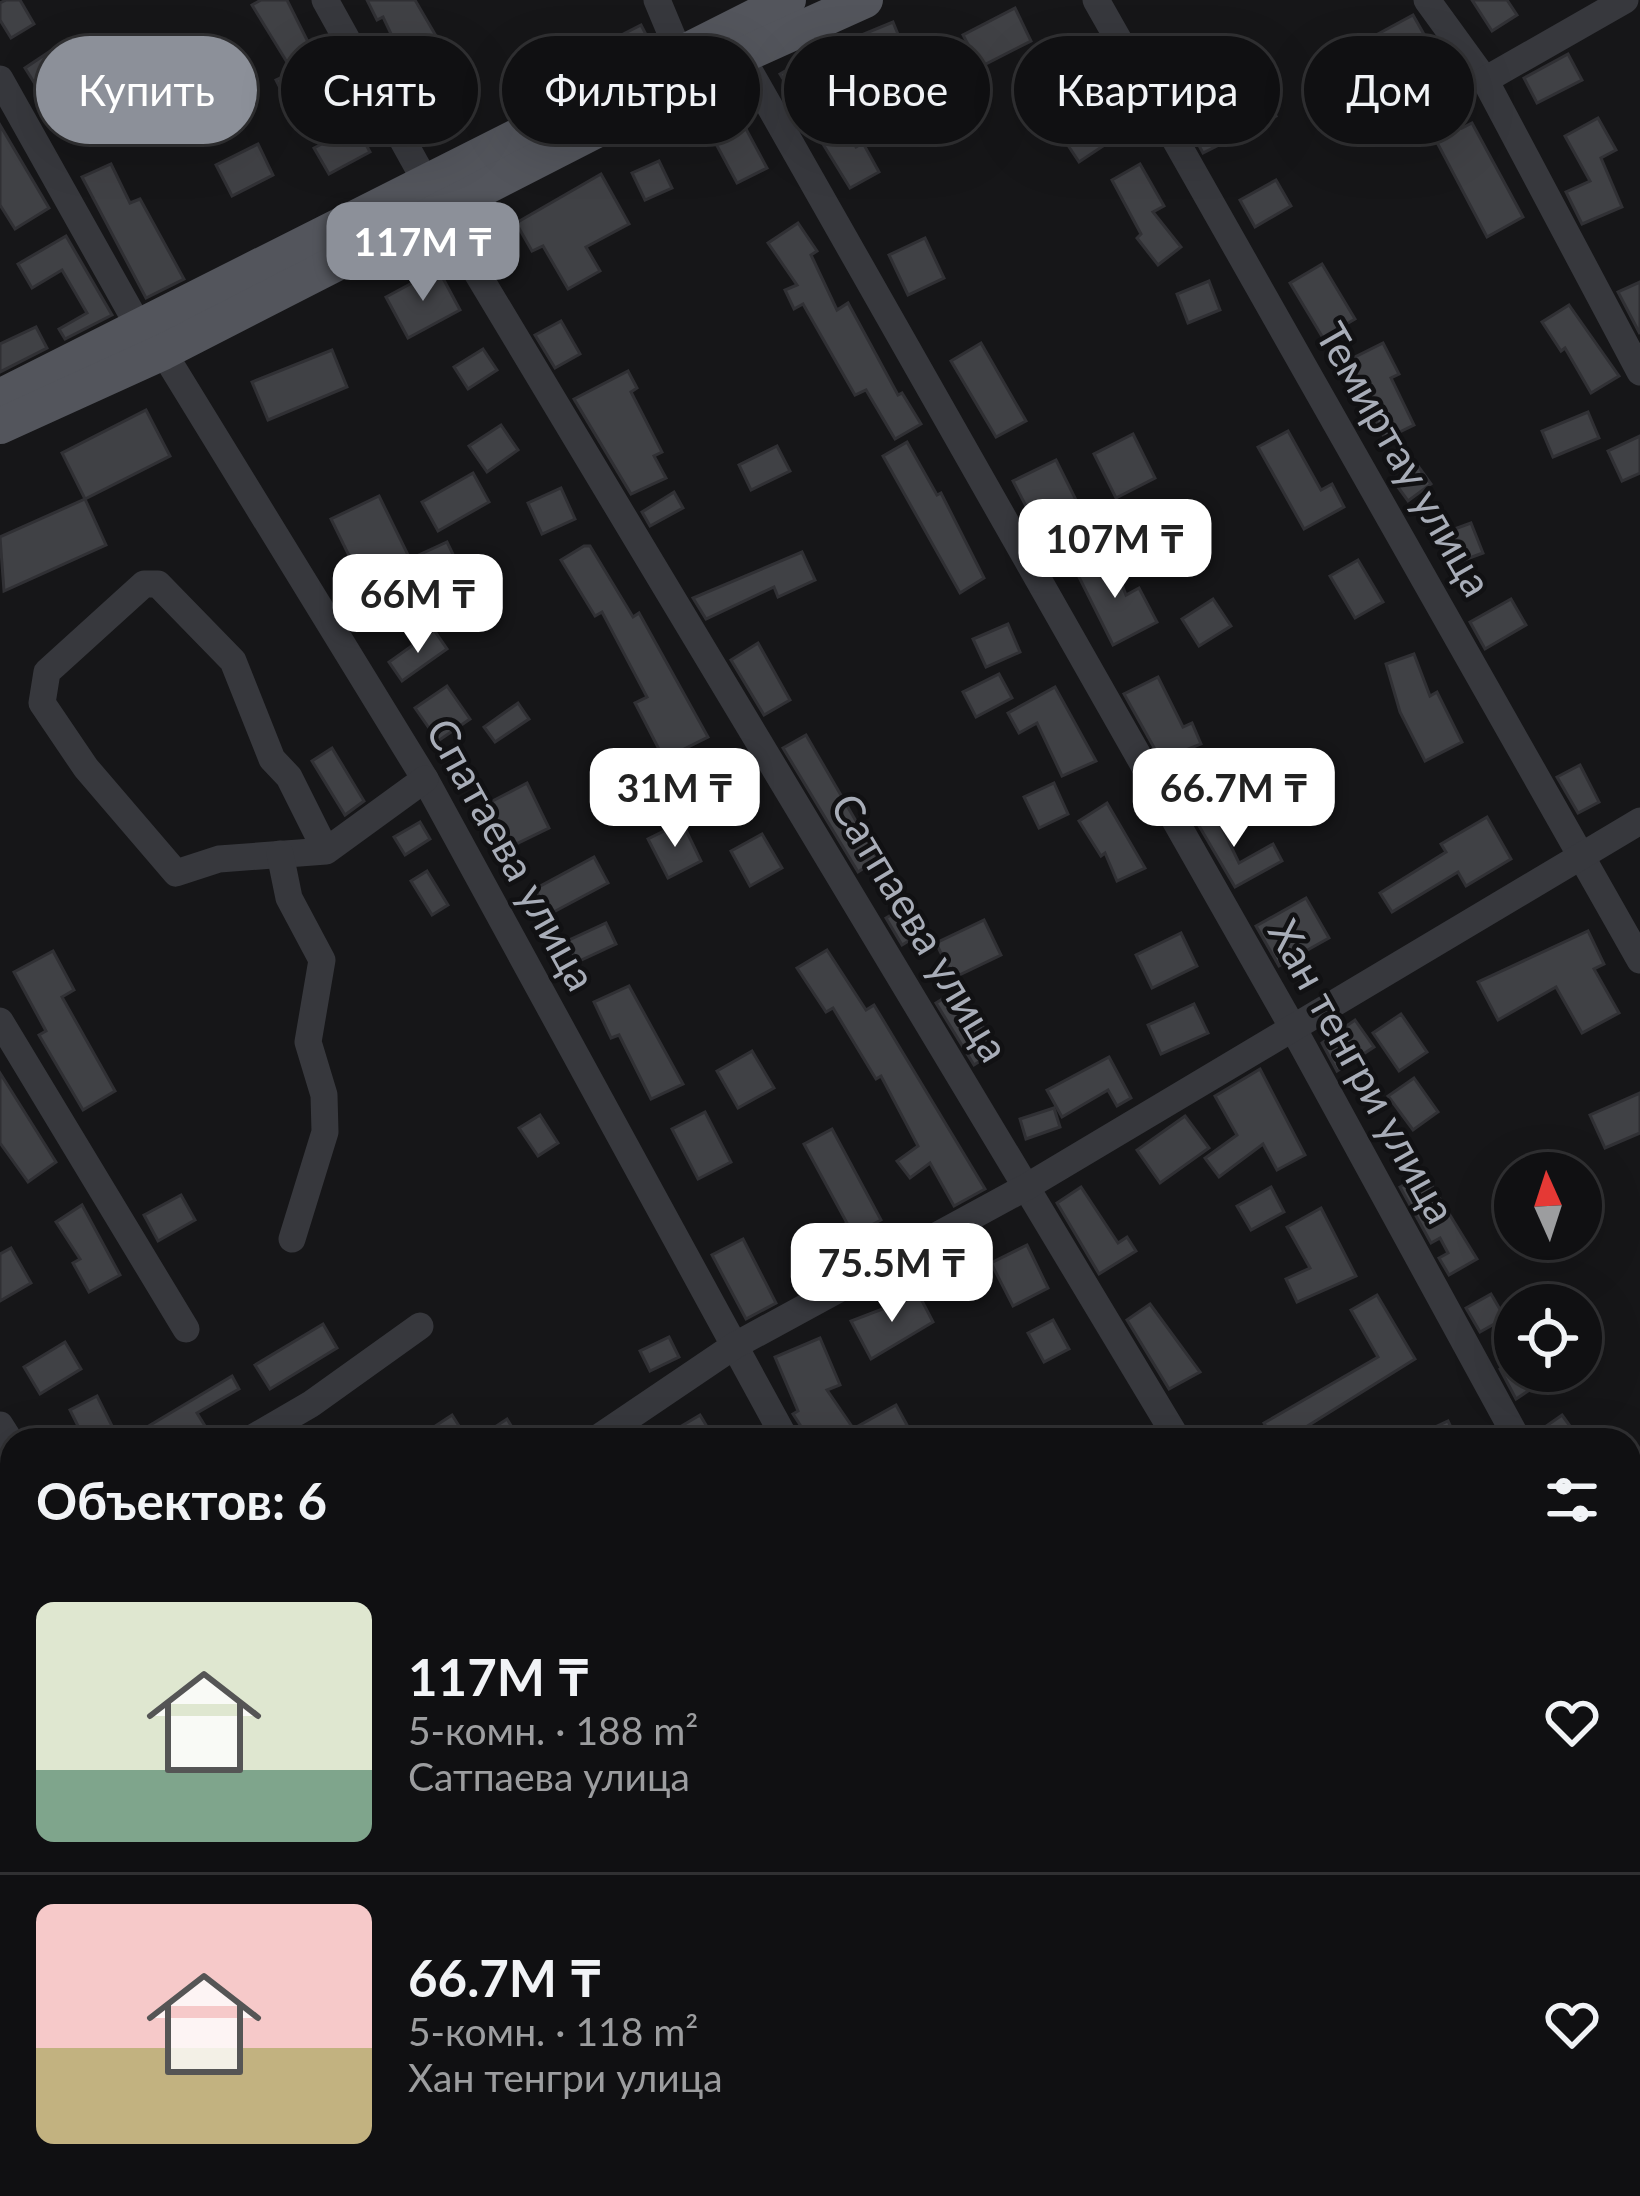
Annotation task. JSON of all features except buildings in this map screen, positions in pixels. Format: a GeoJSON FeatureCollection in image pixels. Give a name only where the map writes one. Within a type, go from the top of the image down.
{"type":"FeatureCollection","features":[{"type":"Feature","properties":{"kind":"main road"},"geometry":{"type":"LineString","coordinates":[[717,36],[788,0]]}},
{"type":"Feature","properties":{"kind":"main road"},"geometry":{"type":"LineString","coordinates":[[760,47],[865,0]]}},
{"type":"Feature","properties":{"kind":"main road"},"geometry":{"type":"LineString","coordinates":[[434,198],[527,144]]}},
{"type":"Feature","properties":{"kind":"main road"},"geometry":{"type":"LineString","coordinates":[[0,426],[151,338],[551,144]]}},
{"type":"Feature","properties":{"kind":"main road"},"geometry":{"type":"LineString","coordinates":[[0,397],[151,338]]}},
{"type":"Feature","properties":{"kind":"street","name":"Сатпаева улица"},"geometry":{"type":"LineString","coordinates":[[325,0],[434,198],[1171,1428]]}},
{"type":"Feature","properties":{"kind":"street"},"geometry":{"type":"LineString","coordinates":[[657,0],[672,36]]}},
{"type":"Feature","properties":{"kind":"street","name":"Темиртау улица"},"geometry":{"type":"LineString","coordinates":[[1096,0],[1640,960]]}},
{"type":"Feature","properties":{"kind":"street"},"geometry":{"type":"LineString","coordinates":[[1427,0],[1485,80],[1640,372]]}},
{"type":"Feature","properties":{"kind":"street"},"geometry":{"type":"LineString","coordinates":[[1485,80],[1625,0]]}},
{"type":"Feature","properties":{"kind":"street","name":"Спатаева улица"},"geometry":{"type":"LineString","coordinates":[[0,79],[151,338],[425,779],[778,1428]]}},
{"type":"Feature","properties":{"kind":"street","name":"Хан тенгри улица"},"geometry":{"type":"LineString","coordinates":[[760,89],[1293,1028],[1511,1428]]}},
{"type":"Feature","properties":{"kind":"street"},"geometry":{"type":"LineString","coordinates":[[326,850],[289,777],[272,758],[233,661],[158,584],[144,584],[47,672],[42,703],[86,768],[176,873],[219,859],[326,850],[425,779]]}},
{"type":"Feature","properties":{"kind":"street"},"geometry":{"type":"LineString","coordinates":[[613,1428],[734,1346],[1028,1186],[1640,821]]}},
{"type":"Feature","properties":{"kind":"street"},"geometry":{"type":"LineString","coordinates":[[280,854],[290,898],[322,960],[308,1042],[324,1096],[326,1132],[292,1239]]}},
{"type":"Feature","properties":{"kind":"street"},"geometry":{"type":"LineString","coordinates":[[0,1021],[186,1330]]}},
{"type":"Feature","properties":{"kind":"street"},"geometry":{"type":"LineString","coordinates":[[270,1428],[419,1326]]}}]}
